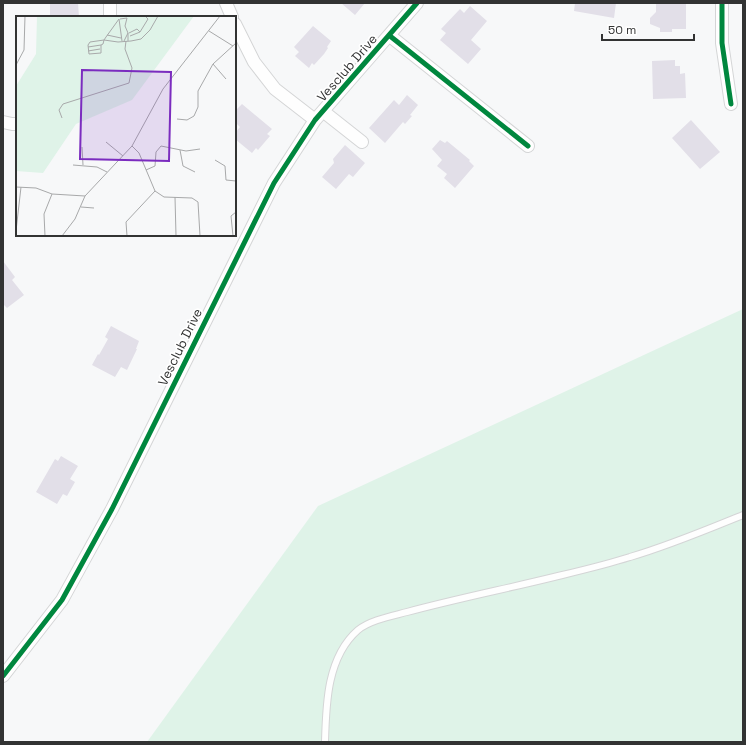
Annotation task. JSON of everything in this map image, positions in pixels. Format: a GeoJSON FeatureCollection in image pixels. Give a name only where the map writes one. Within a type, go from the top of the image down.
{"type":"FeatureCollection","features":[{"type":"Feature","properties":{"kind":"street"},"geometry":{"type":"LineString","coordinates":[[110,3],[110,16]]}},
{"type":"Feature","properties":{"kind":"street"},"geometry":{"type":"LineString","coordinates":[[226,3],[232,16]]}},
{"type":"Feature","properties":{"kind":"street","name":"Vesclub Drive"},"geometry":{"type":"LineString","coordinates":[[3,676],[62,600],[112,509],[274,183],[315,120],[324,112],[417,3]]}},
{"type":"Feature","properties":{"kind":"street"},"geometry":{"type":"LineString","coordinates":[[722,3],[722,43],[731,104]]}},
{"type":"Feature","properties":{"kind":"street"},"geometry":{"type":"LineString","coordinates":[[236,26],[254,62],[275,89],[315,120]]}},
{"type":"Feature","properties":{"kind":"street","name":"Vesclub Drive"},"geometry":{"type":"LineString","coordinates":[[390,36],[528,146]]}},
{"type":"Feature","properties":{"kind":"street"},"geometry":{"type":"LineString","coordinates":[[324,112],[362,142]]}},
{"type":"Feature","properties":{"kind":"street"},"geometry":{"type":"LineString","coordinates":[[3,122],[16,124]]}},
{"type":"Feature","properties":{"kind":"lane"},"geometry":{"type":"LineString","coordinates":[[325,742],[328,697],[337,659],[343,646],[360,628],[377,620],[443,602],[554,577],[630,557],[743,514]]}},
{"type":"Feature","properties":{"kind":"green space"},"geometry":{"type":"Polygon","coordinates":[[[743,309],[743,742],[147,742],[318,506],[743,309]]]}},
{"type":"Feature","properties":{"kind":"building"},"geometry":{"type":"Polygon","coordinates":[[[78,3],[79,16],[50,16],[50,4],[78,3]]]}},
{"type":"Feature","properties":{"kind":"building"},"geometry":{"type":"Polygon","coordinates":[[[341,3],[365,3],[355,15],[341,3]]]}},
{"type":"Feature","properties":{"kind":"building"},"geometry":{"type":"Polygon","coordinates":[[[575,3],[616,3],[614,18],[574,11],[575,3]]]}},
{"type":"Feature","properties":{"kind":"building"},"geometry":{"type":"Polygon","coordinates":[[[656,3],[686,3],[686,29],[672,29],[672,32],[660,32],[660,28],[650,24],[650,18],[656,12],[656,3]]]}},
{"type":"Feature","properties":{"kind":"building"},"geometry":{"type":"Polygon","coordinates":[[[470,6],[487,21],[471,40],[481,49],[468,64],[440,40],[446,33],[441,29],[460,9],[464,13],[470,6]]]}},
{"type":"Feature","properties":{"kind":"building"},"geometry":{"type":"Polygon","coordinates":[[[313,26],[331,41],[324,54],[314,65],[312,63],[309,68],[295,56],[299,52],[294,47],[313,26]]]}},
{"type":"Feature","properties":{"kind":"building"},"geometry":{"type":"Polygon","coordinates":[[[675,60],[675,66],[680,66],[680,74],[685,73],[686,98],[653,99],[652,61],[675,60]]]}},
{"type":"Feature","properties":{"kind":"building"},"geometry":{"type":"Polygon","coordinates":[[[407,95],[418,105],[410,115],[412,116],[405,124],[403,122],[385,143],[369,128],[394,100],[399,105],[407,95]]]}},
{"type":"Feature","properties":{"kind":"building"},"geometry":{"type":"Polygon","coordinates":[[[242,104],[272,129],[267,134],[270,136],[258,150],[256,148],[252,153],[236,140],[236,132],[240,127],[236,123],[236,110],[242,104]]]}},
{"type":"Feature","properties":{"kind":"building"},"geometry":{"type":"Polygon","coordinates":[[[691,120],[720,152],[700,169],[672,138],[691,120]]]}},
{"type":"Feature","properties":{"kind":"building"},"geometry":{"type":"Polygon","coordinates":[[[440,140],[445,143],[447,141],[470,160],[469,161],[474,166],[455,188],[444,178],[447,174],[437,166],[442,160],[432,149],[440,140]]]}},
{"type":"Feature","properties":{"kind":"building"},"geometry":{"type":"Polygon","coordinates":[[[345,145],[365,163],[353,177],[349,174],[336,189],[322,177],[334,163],[333,159],[345,145]]]}},
{"type":"Feature","properties":{"kind":"building"},"geometry":{"type":"Polygon","coordinates":[[[3,261],[15,277],[12,280],[24,295],[7,308],[3,304],[3,261]]]}},
{"type":"Feature","properties":{"kind":"building"},"geometry":{"type":"Polygon","coordinates":[[[111,326],[139,341],[137,349],[127,370],[121,367],[115,377],[92,365],[108,339],[105,337],[111,326]]]}},
{"type":"Feature","properties":{"kind":"building"},"geometry":{"type":"Polygon","coordinates":[[[61,456],[78,466],[70,479],[75,482],[67,496],[63,494],[57,504],[36,492],[55,459],[58,461],[61,456]]]}},
{"type":"Feature","properties":{"kind":"cycle path"},"geometry":{"type":"LineString","coordinates":[[3,676],[62,600],[112,509],[274,183],[315,120],[417,3]]}},
{"type":"Feature","properties":{"kind":"cycle path"},"geometry":{"type":"LineString","coordinates":[[722,3],[722,43],[731,104]]}},
{"type":"Feature","properties":{"kind":"cycle path"},"geometry":{"type":"LineString","coordinates":[[390,36],[528,146]]}}]}
